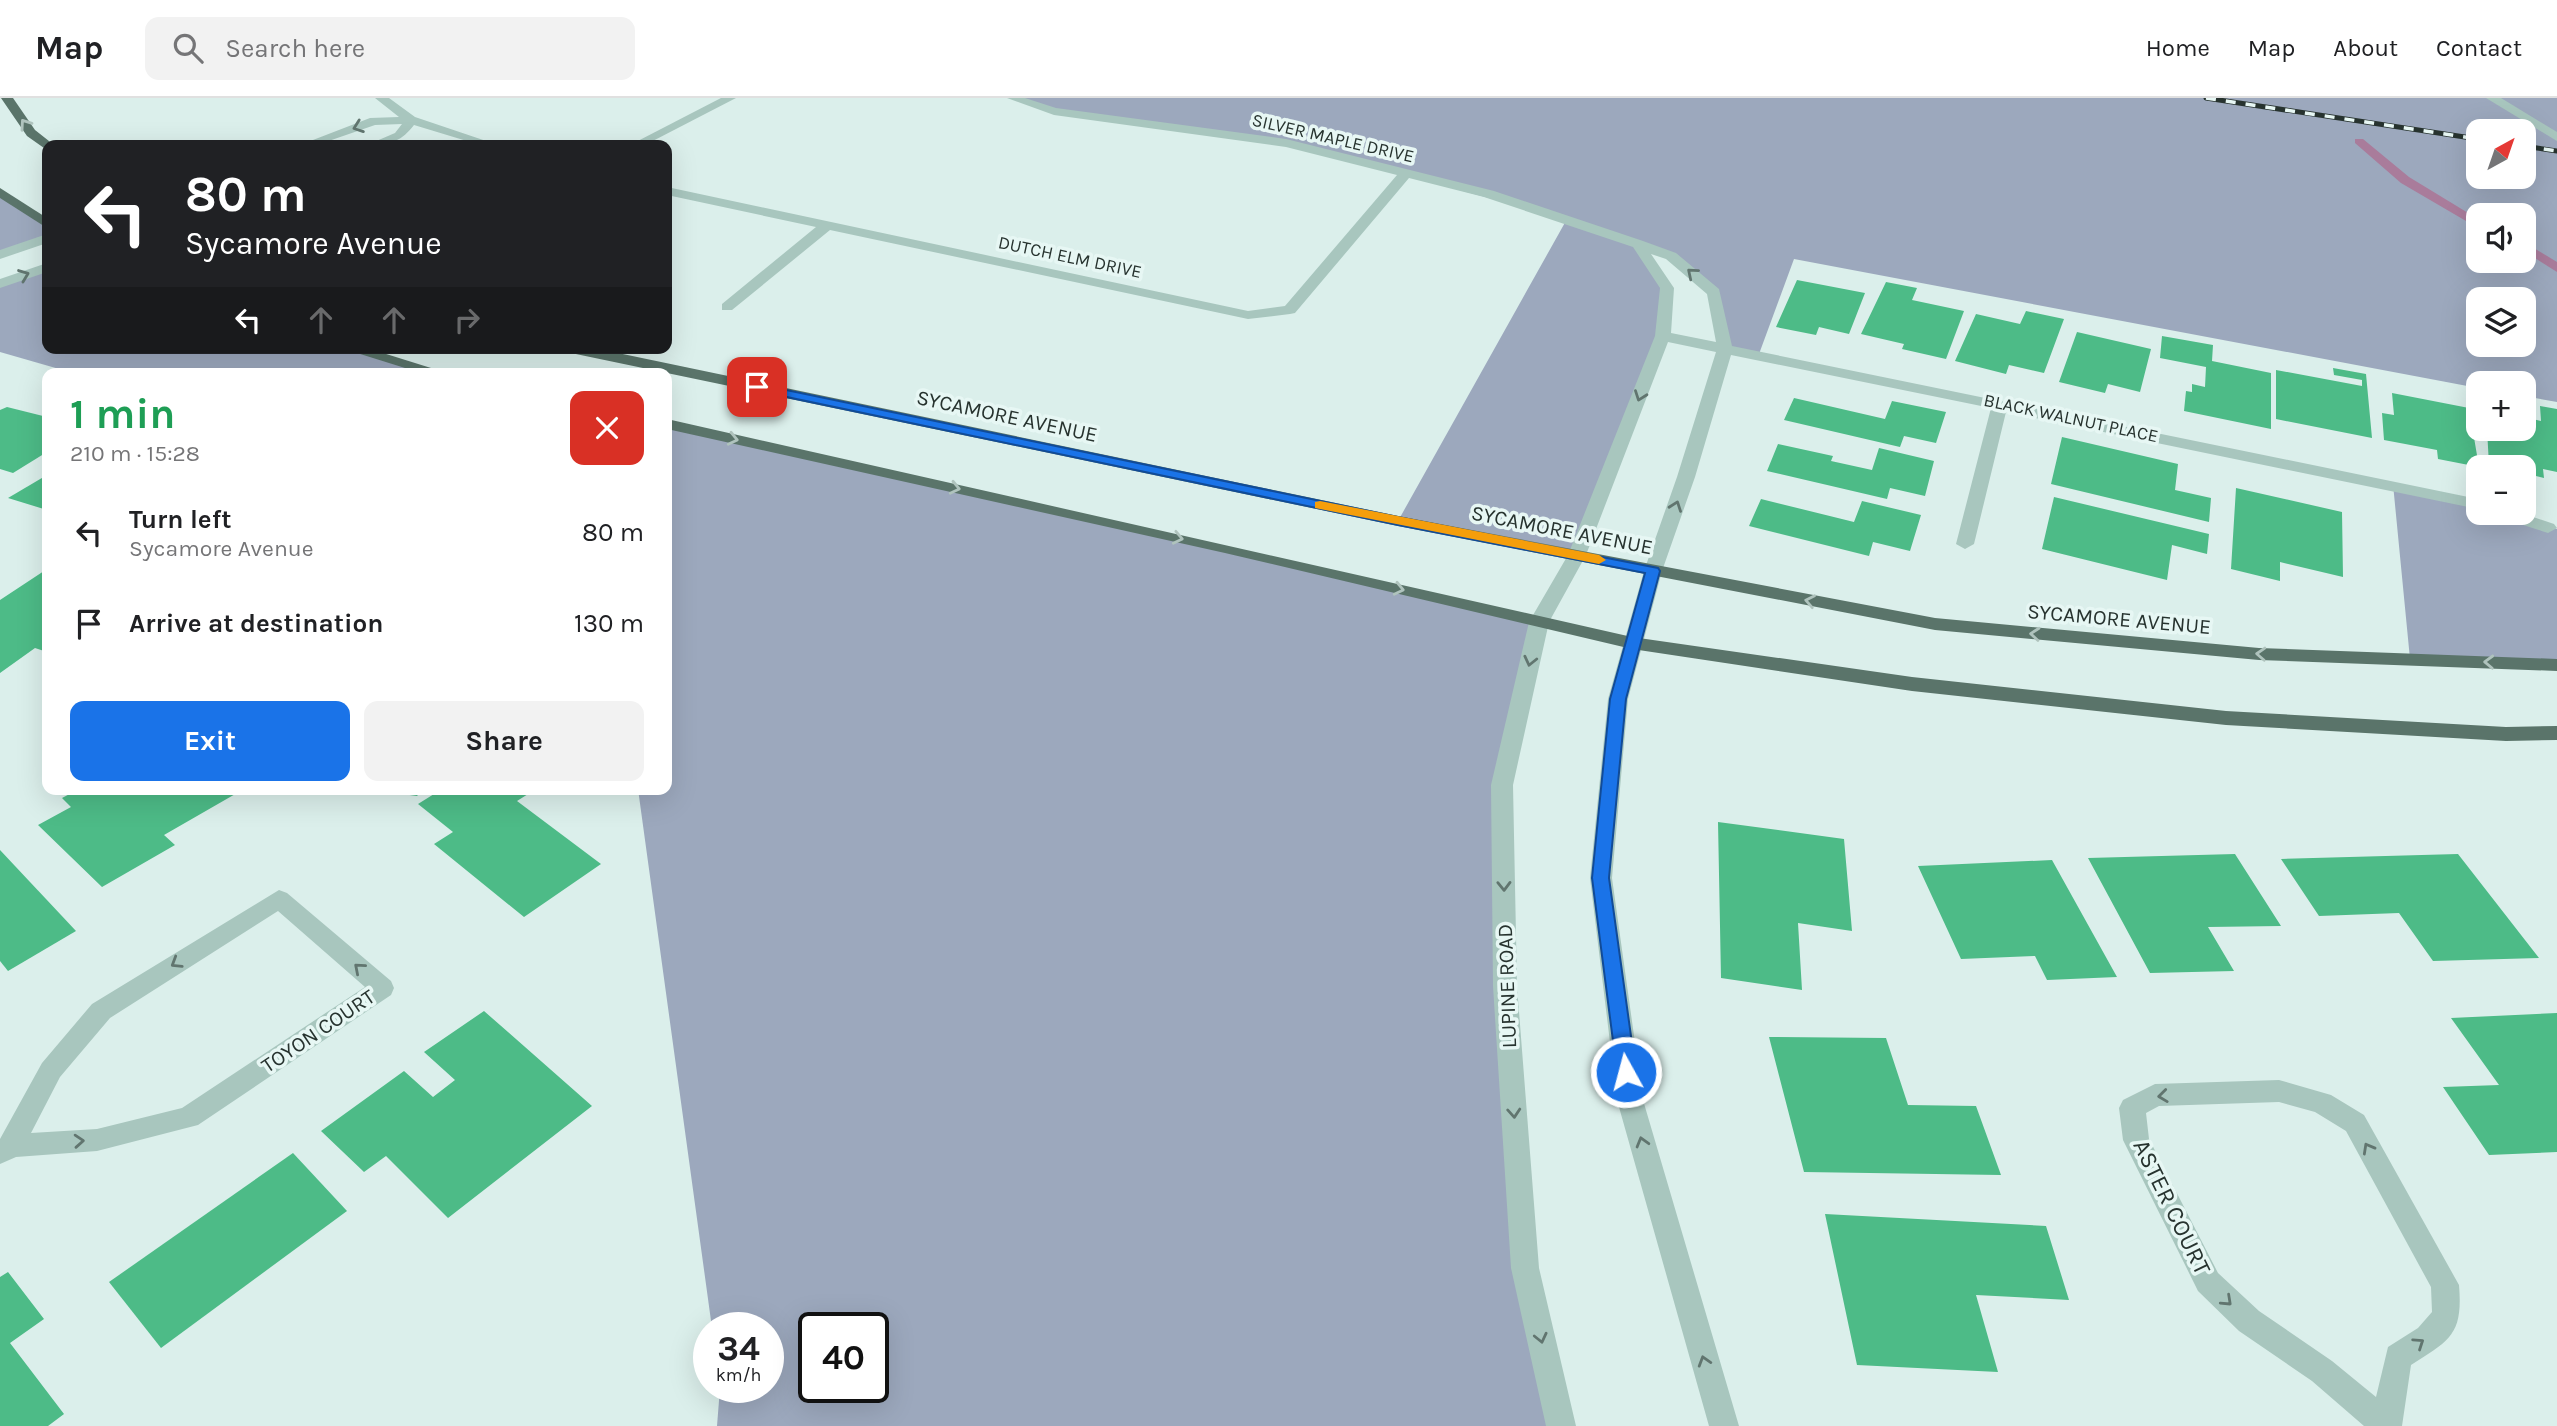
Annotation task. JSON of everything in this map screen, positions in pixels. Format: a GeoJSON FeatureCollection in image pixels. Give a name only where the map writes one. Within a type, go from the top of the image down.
{"type":"FeatureCollection","features":[{"type":"Feature","properties":{"kind":"main road"},"geometry":{"type":"LineString","coordinates":[[7,98],[31,133],[42,141]]}},
{"type":"Feature","properties":{"kind":"main road"},"geometry":{"type":"LineString","coordinates":[[0,192],[42,221]]}},
{"type":"Feature","properties":{"kind":"main road"},"geometry":{"type":"LineString","coordinates":[[371,354],[421,368]]}},
{"type":"Feature","properties":{"kind":"main road","name":"SYCAMORE AVENUE"},"geometry":{"type":"LineString","coordinates":[[600,354],[667,368]]}},
{"type":"Feature","properties":{"kind":"main road","name":"SYCAMORE AVENUE"},"geometry":{"type":"LineString","coordinates":[[672,369],[1398,521],[1935,624],[2259,654],[2557,665]]}},
{"type":"Feature","properties":{"kind":"main road"},"geometry":{"type":"LineString","coordinates":[[672,425],[1632,643],[1912,684],[2226,718],[2506,734],[2557,733]]}},
{"type":"Feature","properties":{"kind":"street"},"geometry":{"type":"LineString","coordinates":[[382,98],[411,120]]}},
{"type":"Feature","properties":{"kind":"street"},"geometry":{"type":"LineString","coordinates":[[646,140],[730,98]]}},
{"type":"Feature","properties":{"kind":"street","name":"SILVER MAPLE DRIVE"},"geometry":{"type":"LineString","coordinates":[[1013,98],[1054,111],[1286,143],[1489,194],[1671,256],[1714,292],[1725,348],[1686,477],[1653,571]]}},
{"type":"Feature","properties":{"kind":"street"},"geometry":{"type":"LineString","coordinates":[[2492,98],[2557,137]]}},
{"type":"Feature","properties":{"kind":"street"},"geometry":{"type":"LineString","coordinates":[[387,140],[399,136],[411,120]]}},
{"type":"Feature","properties":{"kind":"street"},"geometry":{"type":"LineString","coordinates":[[320,140],[374,121],[411,120],[476,140]]}},
{"type":"Feature","properties":{"kind":"street","name":"DUTCH ELM DRIVE"},"geometry":{"type":"LineString","coordinates":[[672,192],[1248,315],[1290,310],[1405,173]]}},
{"type":"Feature","properties":{"kind":"street"},"geometry":{"type":"LineString","coordinates":[[727,307],[827,225]]}},
{"type":"Feature","properties":{"kind":"street"},"geometry":{"type":"LineString","coordinates":[[0,255],[42,240]]}},
{"type":"Feature","properties":{"kind":"street"},"geometry":{"type":"LineString","coordinates":[[1577,555],[1662,336],[1667,288],[1638,244]]}},
{"type":"Feature","properties":{"kind":"street"},"geometry":{"type":"LineString","coordinates":[[0,284],[42,269]]}},
{"type":"Feature","properties":{"kind":"street","name":"BLACK WALNUT PLACE"},"geometry":{"type":"LineString","coordinates":[[1662,336],[2000,403],[2466,501]]}},
{"type":"Feature","properties":{"kind":"street"},"geometry":{"type":"LineString","coordinates":[[1965,544],[2000,403]]}},
{"type":"Feature","properties":{"kind":"street"},"geometry":{"type":"LineString","coordinates":[[2536,524],[2548,528]]}},
{"type":"Feature","properties":{"kind":"street","name":"LUPINE ROAD"},"geometry":{"type":"LineString","coordinates":[[1561,1426],[1525,1268],[1505,986],[1502,785],[1539,622],[1577,555]]}},
{"type":"Feature","properties":{"kind":"street"},"geometry":{"type":"LineString","coordinates":[[1653,571],[1618,699],[1601,878],[1630,1100],[1724,1426]]}},
{"type":"Feature","properties":{"kind":"street","name":"TOYON COURT"},"geometry":{"type":"LineString","coordinates":[[279,899],[382,988],[189,1117],[96,1140],[6,1150],[51,1070],[102,1011],[279,899]]}},
{"type":"Feature","properties":{"kind":"street","name":"ASTER COURT"},"geometry":{"type":"LineString","coordinates":[[2279,1091],[2322,1103],[2355,1124],[2445,1285],[2447,1317],[2428,1338],[2398,1357],[2386,1425],[2322,1371],[2249,1321],[2207,1282],[2136,1140],[2132,1108],[2155,1095],[2279,1091]]}},
{"type":"Feature","properties":{"kind":"shaded area"},"geometry":{"type":"Polygon","coordinates":[[[1013,98],[2557,98],[2557,402],[2536,398],[2536,371],[2466,371],[2466,386],[1794,259],[1759,354],[1725,348],[1714,292],[1671,256],[1639,244],[1667,288],[1663,336],[1577,555],[1398,521],[1567,219],[1286,143],[1054,111],[1013,98]]]}},
{"type":"Feature","properties":{"kind":"shaded area"},"geometry":{"type":"Polygon","coordinates":[[[0,193],[42,222],[42,240],[0,255],[0,193]]]}},
{"type":"Feature","properties":{"kind":"shaded area"},"geometry":{"type":"Polygon","coordinates":[[[42,269],[42,354],[371,354],[421,368],[56,368],[0,352],[0,284],[42,269]]]}},
{"type":"Feature","properties":{"kind":"shaded area"},"geometry":{"type":"Polygon","coordinates":[[[672,425],[1539,622],[1502,785],[1525,1268],[1561,1426],[717,1426],[719,1403],[784,1403],[784,1312],[710,1312],[639,795],[672,795],[672,425]]]}},
{"type":"Feature","properties":{"kind":"shaded area"},"geometry":{"type":"Polygon","coordinates":[[[2393,484],[2466,501],[2466,525],[2536,525],[2536,523],[2557,529],[2557,665],[2410,659],[2393,484]]]}},
{"type":"Feature","properties":{"kind":"building"},"geometry":{"type":"Polygon","coordinates":[[[1797,280],[1865,293],[1849,334],[1819,327],[1816,335],[1776,327],[1797,280]]]}},
{"type":"Feature","properties":{"kind":"building"},"geometry":{"type":"Polygon","coordinates":[[[1886,282],[1917,288],[1912,300],[1964,311],[1946,359],[1902,349],[1904,344],[1861,334],[1886,282]]]}},
{"type":"Feature","properties":{"kind":"building"},"geometry":{"type":"Polygon","coordinates":[[[2026,311],[2064,319],[2044,373],[2009,365],[2006,374],[1955,361],[1976,314],[2020,324],[2026,311]]]}},
{"type":"Feature","properties":{"kind":"building"},"geometry":{"type":"Polygon","coordinates":[[[2077,332],[2151,349],[2140,392],[2108,384],[2105,393],[2059,382],[2077,332]]]}},
{"type":"Feature","properties":{"kind":"building"},"geometry":{"type":"Polygon","coordinates":[[[2162,336],[2213,345],[2212,361],[2271,373],[2271,429],[2184,411],[2186,391],[2192,392],[2192,384],[2205,387],[2206,367],[2160,358],[2162,336]]]}},
{"type":"Feature","properties":{"kind":"building"},"geometry":{"type":"Polygon","coordinates":[[[2333,368],[2366,374],[2372,438],[2276,419],[2276,370],[2362,386],[2362,380],[2334,375],[2333,368]]]}},
{"type":"Feature","properties":{"kind":"building"},"geometry":{"type":"Polygon","coordinates":[[[2392,393],[2466,407],[2466,441],[2475,441],[2477,455],[2466,455],[2466,464],[2438,459],[2437,450],[2384,440],[2382,413],[2394,415],[2392,393]]]}},
{"type":"Feature","properties":{"kind":"building"},"geometry":{"type":"Polygon","coordinates":[[[1794,398],[1885,419],[1892,401],[1946,412],[1936,443],[1904,436],[1900,447],[1784,420],[1794,398]]]}},
{"type":"Feature","properties":{"kind":"building"},"geometry":{"type":"Polygon","coordinates":[[[2540,406],[2557,409],[2557,472],[2543,469],[2544,478],[2536,476],[2536,455],[2488,455],[2488,441],[2536,441],[2536,420],[2541,421],[2540,406]]]}},
{"type":"Feature","properties":{"kind":"building"},"geometry":{"type":"Polygon","coordinates":[[[7,407],[42,416],[42,455],[13,473],[0,469],[0,410],[7,407]]]}},
{"type":"Feature","properties":{"kind":"building"},"geometry":{"type":"Polygon","coordinates":[[[2062,437],[2178,464],[2175,490],[2211,498],[2209,522],[2051,484],[2062,437]]]}},
{"type":"Feature","properties":{"kind":"building"},"geometry":{"type":"Polygon","coordinates":[[[1778,444],[1833,456],[1831,461],[1872,470],[1879,448],[1934,461],[1925,496],[1890,488],[1887,499],[1767,471],[1778,444]]]}},
{"type":"Feature","properties":{"kind":"building"},"geometry":{"type":"Polygon","coordinates":[[[42,478],[42,508],[8,498],[42,478]]]}},
{"type":"Feature","properties":{"kind":"building"},"geometry":{"type":"Polygon","coordinates":[[[2236,488],[2342,512],[2343,577],[2280,562],[2280,581],[2231,569],[2236,488]]]}},
{"type":"Feature","properties":{"kind":"building"},"geometry":{"type":"Polygon","coordinates":[[[2054,497],[2209,534],[2207,554],[2172,545],[2167,580],[2042,549],[2054,497]]]}},
{"type":"Feature","properties":{"kind":"building"},"geometry":{"type":"Polygon","coordinates":[[[1761,499],[1854,522],[1862,501],[1921,515],[1910,551],[1873,542],[1869,556],[1749,526],[1761,499]]]}},
{"type":"Feature","properties":{"kind":"building"},"geometry":{"type":"Polygon","coordinates":[[[42,572],[42,650],[35,648],[0,673],[0,600],[42,572]]]}},
{"type":"Feature","properties":{"kind":"building"},"geometry":{"type":"Polygon","coordinates":[[[68,795],[234,795],[164,835],[175,845],[102,887],[38,825],[71,807],[62,798],[68,795]]]}},
{"type":"Feature","properties":{"kind":"building"},"geometry":{"type":"Polygon","coordinates":[[[432,795],[526,795],[517,801],[601,864],[524,917],[434,844],[453,832],[418,804],[432,795]]]}},
{"type":"Feature","properties":{"kind":"building"},"geometry":{"type":"Polygon","coordinates":[[[1718,822],[1844,839],[1852,931],[1798,923],[1802,990],[1721,978],[1718,822]]]}},
{"type":"Feature","properties":{"kind":"building"},"geometry":{"type":"Polygon","coordinates":[[[0,850],[76,931],[8,971],[0,961],[0,850]]]}},
{"type":"Feature","properties":{"kind":"building"},"geometry":{"type":"Polygon","coordinates":[[[2235,854],[2281,926],[2208,927],[2234,971],[2150,973],[2088,858],[2235,854]]]}},
{"type":"Feature","properties":{"kind":"building"},"geometry":{"type":"Polygon","coordinates":[[[2458,854],[2539,958],[2433,961],[2399,913],[2319,916],[2281,859],[2458,854]]]}},
{"type":"Feature","properties":{"kind":"building"},"geometry":{"type":"Polygon","coordinates":[[[2052,860],[2117,977],[2047,980],[2035,956],[1961,959],[1918,866],[2052,860]]]}},
{"type":"Feature","properties":{"kind":"building"},"geometry":{"type":"Polygon","coordinates":[[[484,1011],[592,1106],[448,1218],[386,1156],[364,1172],[321,1131],[404,1071],[433,1097],[455,1080],[424,1052],[484,1011]]]}},
{"type":"Feature","properties":{"kind":"building"},"geometry":{"type":"Polygon","coordinates":[[[2557,1013],[2557,1152],[2489,1155],[2443,1087],[2499,1085],[2451,1018],[2557,1013]]]}},
{"type":"Feature","properties":{"kind":"building"},"geometry":{"type":"Polygon","coordinates":[[[1769,1037],[1886,1038],[1908,1105],[1976,1106],[2001,1175],[1804,1172],[1769,1037]]]}},
{"type":"Feature","properties":{"kind":"building"},"geometry":{"type":"Polygon","coordinates":[[[293,1153],[347,1211],[161,1348],[109,1282],[293,1153]]]}},
{"type":"Feature","properties":{"kind":"building"},"geometry":{"type":"Polygon","coordinates":[[[1825,1214],[2046,1226],[2069,1300],[1976,1295],[1998,1372],[1857,1365],[1825,1214]]]}},
{"type":"Feature","properties":{"kind":"building"},"geometry":{"type":"Polygon","coordinates":[[[8,1272],[44,1319],[10,1343],[64,1414],[48,1426],[0,1426],[0,1277],[8,1272]]]}},
{"type":"Feature","properties":{"kind":"waterway"},"geometry":{"type":"LineString","coordinates":[[2359,141],[2405,180],[2466,217]]}},
{"type":"Feature","properties":{"kind":"waterway"},"geometry":{"type":"LineString","coordinates":[[2536,254],[2557,268]]}},
{"type":"Feature","properties":{"kind":"railway"},"geometry":{"type":"LineString","coordinates":[[2206,98],[2466,137]]}},
{"type":"Feature","properties":{"kind":"railway"},"geometry":{"type":"LineString","coordinates":[[2536,148],[2557,151]]}},
{"type":"Feature","properties":{"kind":"slow traffic"},"geometry":{"type":"LineString","coordinates":[[1320,505],[1599,560]]}},
{"type":"Feature","properties":{"kind":"route"},"geometry":{"type":"LineString","coordinates":[[757,387],[1398,521],[1653,571],[1618,699],[1601,878],[1626,1072]]}}]}
